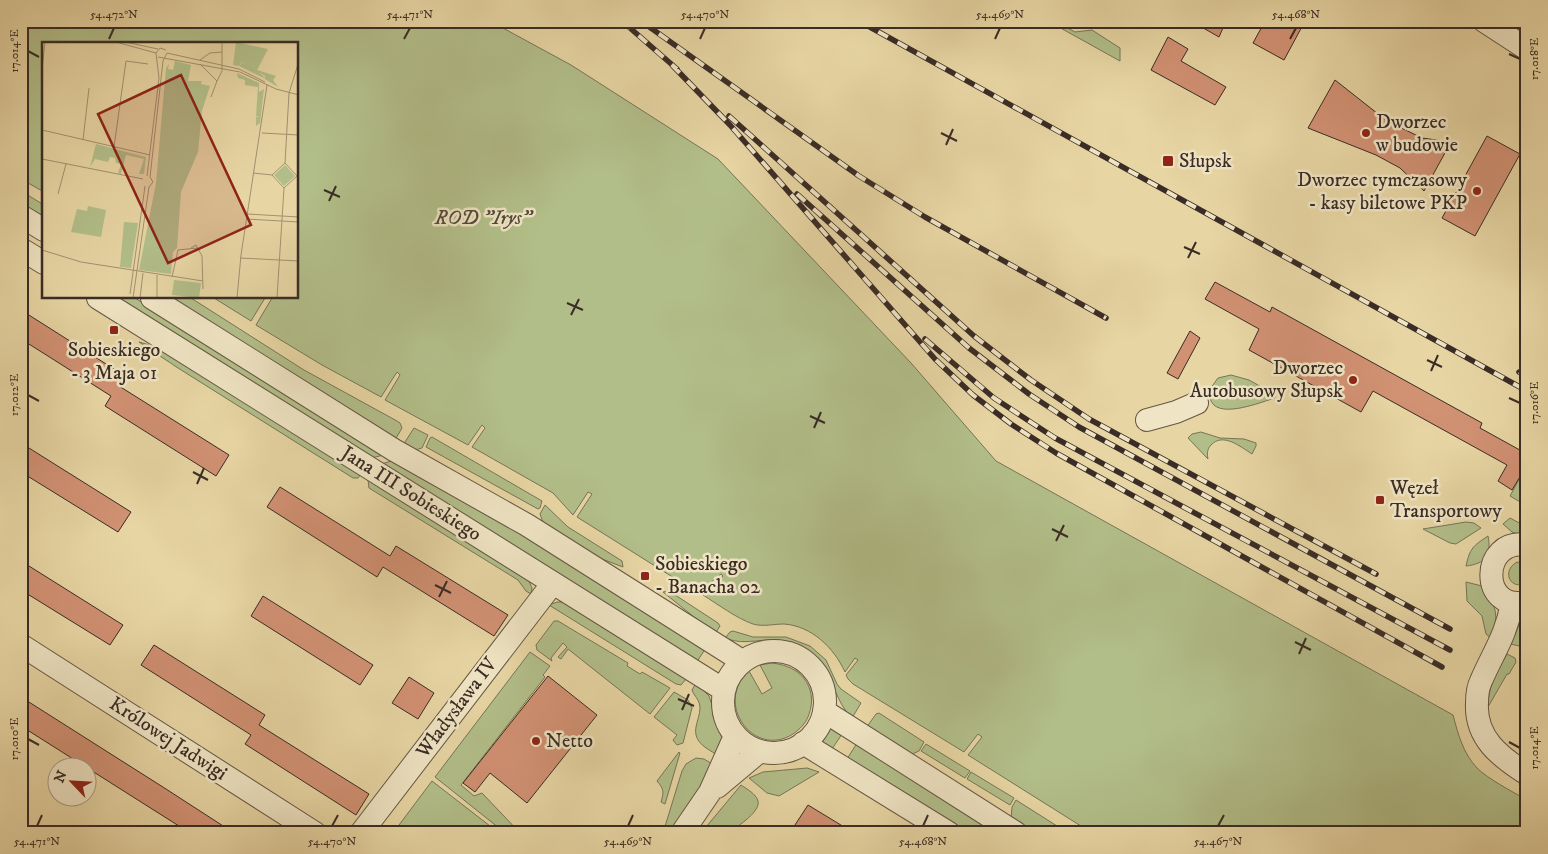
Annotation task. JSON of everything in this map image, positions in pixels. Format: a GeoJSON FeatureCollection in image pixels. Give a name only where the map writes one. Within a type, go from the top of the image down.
{"type":"FeatureCollection","features":[{"type":"Feature","properties":{"kind":"street"},"geometry":{"type":"LineString","coordinates":[[1484,21],[1527,49]]}},
{"type":"Feature","properties":{"kind":"street"},"geometry":{"type":"LineString","coordinates":[[21,216],[42,229]]}},
{"type":"Feature","properties":{"kind":"street"},"geometry":{"type":"LineString","coordinates":[[21,249],[42,262]]}},
{"type":"Feature","properties":{"kind":"street","name":"Jana III Sobieskiego"},"geometry":{"type":"LineString","coordinates":[[100,299],[724,690]]}},
{"type":"Feature","properties":{"kind":"street","name":"Jana III Sobieskiego"},"geometry":{"type":"LineString","coordinates":[[154,299],[394,450],[527,525],[742,662]]}},
{"type":"Feature","properties":{"kind":"street"},"geometry":{"type":"LineString","coordinates":[[1148,420],[1198,403]]}},
{"type":"Feature","properties":{"kind":"street"},"geometry":{"type":"LineString","coordinates":[[1527,545],[1512,545],[1502,550],[1496,558],[1492,569],[1491,582],[1495,590],[1501,597],[1519,602],[1480,682],[1477,708],[1479,723],[1486,740],[1502,757],[1527,774]]}},
{"type":"Feature","properties":{"kind":"street","name":"Władysława IV"},"geometry":{"type":"LineString","coordinates":[[361,833],[553,583]]}},
{"type":"Feature","properties":{"kind":"street","name":"Królowej Jadwigi"},"geometry":{"type":"LineString","coordinates":[[21,645],[315,833]]}},
{"type":"Feature","properties":{"kind":"street"},"geometry":{"type":"LineString","coordinates":[[780,651],[802,659],[816,673],[824,691],[824,712],[820,724],[813,735],[790,750],[775,753],[760,751],[747,745],[736,736],[724,715],[722,703],[727,679],[742,662],[754,654],[780,651]]}},
{"type":"Feature","properties":{"kind":"street"},"geometry":{"type":"LineString","coordinates":[[824,712],[1016,833]]}},
{"type":"Feature","properties":{"kind":"street"},"geometry":{"type":"LineString","coordinates":[[682,833],[710,792],[736,736]]}},
{"type":"Feature","properties":{"kind":"street"},"geometry":{"type":"LineString","coordinates":[[803,743],[949,833]]}},
{"type":"Feature","properties":{"kind":"street"},"geometry":{"type":"LineString","coordinates":[[710,792],[760,751]]}},
{"type":"Feature","properties":{"kind":"green space","name":"ROD \"Irys\""},"geometry":{"type":"Polygon","coordinates":[[[21,21],[490,21],[571,65],[718,159],[911,363],[996,461],[1453,715],[1465,750],[1477,768],[1494,781],[1527,800],[1527,833],[1133,833],[1131,830],[1129,833],[1092,833],[968,755],[982,737],[978,734],[964,752],[853,684],[846,675],[858,660],[855,658],[845,672],[828,647],[804,629],[784,624],[753,624],[734,615],[703,595],[723,576],[721,574],[698,593],[577,517],[592,494],[588,492],[573,515],[553,493],[472,447],[485,428],[482,425],[468,445],[385,400],[400,375],[397,372],[381,397],[322,365],[256,325],[271,299],[299,299],[299,42],[42,42],[42,191],[21,179],[21,21]]]}},
{"type":"Feature","properties":{"kind":"green space"},"geometry":{"type":"Polygon","coordinates":[[[1048,21],[1055,21],[1075,32],[1092,30],[1120,48],[1120,61],[1048,21]]]}},
{"type":"Feature","properties":{"kind":"green space"},"geometry":{"type":"Polygon","coordinates":[[[21,191],[42,204],[42,219],[21,205],[21,191]]]}},
{"type":"Feature","properties":{"kind":"green space"},"geometry":{"type":"Polygon","coordinates":[[[117,299],[137,299],[384,455],[371,458],[117,299]]]}},
{"type":"Feature","properties":{"kind":"green space"},"geometry":{"type":"Polygon","coordinates":[[[170,299],[193,299],[304,370],[397,421],[402,428],[395,440],[170,299]]]}},
{"type":"Feature","properties":{"kind":"green space"},"geometry":{"type":"Polygon","coordinates":[[[216,299],[264,299],[251,321],[216,299]]]}},
{"type":"Feature","properties":{"kind":"green space"},"geometry":{"type":"Polygon","coordinates":[[[139,342],[160,348],[362,473],[358,478],[353,478],[139,342]]]}},
{"type":"Feature","properties":{"kind":"green space"},"geometry":{"type":"Polygon","coordinates":[[[1231,375],[1249,380],[1274,394],[1275,398],[1234,409],[1224,409],[1216,406],[1211,400],[1210,389],[1218,378],[1231,375]]]}},
{"type":"Feature","properties":{"kind":"green space"},"geometry":{"type":"Polygon","coordinates":[[[414,428],[428,435],[422,448],[415,450],[403,445],[414,428]]]}},
{"type":"Feature","properties":{"kind":"green space"},"geometry":{"type":"Polygon","coordinates":[[[1201,432],[1220,438],[1244,439],[1256,443],[1256,446],[1252,454],[1232,442],[1226,440],[1216,441],[1210,447],[1208,459],[1188,438],[1192,434],[1201,432]]]}},
{"type":"Feature","properties":{"kind":"green space"},"geometry":{"type":"Polygon","coordinates":[[[432,437],[542,501],[540,508],[538,509],[426,447],[432,437]]]}},
{"type":"Feature","properties":{"kind":"green space"},"geometry":{"type":"Polygon","coordinates":[[[395,460],[489,513],[706,648],[696,663],[381,464],[395,460]]]}},
{"type":"Feature","properties":{"kind":"green space"},"geometry":{"type":"Polygon","coordinates":[[[1523,472],[1527,476],[1527,506],[1510,496],[1523,472]]]}},
{"type":"Feature","properties":{"kind":"green space"},"geometry":{"type":"Polygon","coordinates":[[[368,480],[528,579],[532,588],[531,594],[526,591],[518,580],[369,488],[368,480]]]}},
{"type":"Feature","properties":{"kind":"green space"},"geometry":{"type":"Polygon","coordinates":[[[545,505],[568,527],[622,561],[623,567],[602,559],[544,525],[540,514],[545,505]]]}},
{"type":"Feature","properties":{"kind":"green space"},"geometry":{"type":"Polygon","coordinates":[[[1510,518],[1527,527],[1527,537],[1512,532],[1503,524],[1510,518]]]}},
{"type":"Feature","properties":{"kind":"green space"},"geometry":{"type":"Polygon","coordinates":[[[1466,522],[1474,523],[1481,528],[1456,544],[1450,543],[1423,529],[1466,522]]]}},
{"type":"Feature","properties":{"kind":"green space"},"geometry":{"type":"Polygon","coordinates":[[[1488,536],[1489,548],[1486,557],[1478,563],[1466,566],[1473,548],[1488,536]]]}},
{"type":"Feature","properties":{"kind":"green space"},"geometry":{"type":"Polygon","coordinates":[[[1517,562],[1527,564],[1527,583],[1521,585],[1512,582],[1509,575],[1509,570],[1517,562]]]}},
{"type":"Feature","properties":{"kind":"green space"},"geometry":{"type":"Polygon","coordinates":[[[1466,582],[1482,586],[1494,606],[1496,617],[1492,639],[1486,634],[1482,616],[1467,601],[1466,582]]]}},
{"type":"Feature","properties":{"kind":"green space"},"geometry":{"type":"Polygon","coordinates":[[[669,591],[718,623],[720,626],[715,634],[663,592],[669,591]]]}},
{"type":"Feature","properties":{"kind":"green space"},"geometry":{"type":"Polygon","coordinates":[[[563,602],[687,678],[681,685],[676,684],[549,605],[563,602]]]}},
{"type":"Feature","properties":{"kind":"green space"},"geometry":{"type":"Polygon","coordinates":[[[1527,614],[1527,645],[1523,647],[1511,644],[1519,625],[1527,614]]]}},
{"type":"Feature","properties":{"kind":"green space"},"geometry":{"type":"Polygon","coordinates":[[[554,621],[558,621],[628,663],[627,666],[640,674],[642,672],[670,688],[650,714],[568,649],[561,659],[558,657],[567,647],[563,643],[551,658],[552,661],[537,650],[536,645],[554,621]]]}},
{"type":"Feature","properties":{"kind":"green space"},"geometry":{"type":"Polygon","coordinates":[[[733,631],[753,637],[786,637],[810,646],[826,660],[841,689],[861,703],[852,718],[842,705],[825,668],[815,656],[796,644],[781,640],[741,642],[725,638],[733,631]]]}},
{"type":"Feature","properties":{"kind":"green space"},"geometry":{"type":"Polygon","coordinates":[[[530,652],[550,666],[543,675],[545,677],[461,785],[474,796],[482,793],[520,833],[504,832],[435,777],[530,652]]]}},
{"type":"Feature","properties":{"kind":"green space"},"geometry":{"type":"Polygon","coordinates":[[[1507,654],[1515,658],[1516,662],[1488,707],[1491,685],[1507,654]]]}},
{"type":"Feature","properties":{"kind":"green space"},"geometry":{"type":"Polygon","coordinates":[[[772,663],[789,667],[803,677],[809,687],[811,698],[811,706],[804,724],[793,734],[778,740],[765,739],[752,733],[743,724],[737,712],[735,698],[739,684],[749,671],[762,694],[772,688],[760,665],[772,663]]]}},
{"type":"Feature","properties":{"kind":"green space"},"geometry":{"type":"Polygon","coordinates":[[[696,683],[709,696],[720,729],[722,740],[719,756],[702,745],[697,737],[696,727],[700,705],[692,690],[696,683]]]}},
{"type":"Feature","properties":{"kind":"green space"},"geometry":{"type":"Polygon","coordinates":[[[674,692],[688,700],[692,708],[683,743],[677,745],[673,740],[677,735],[654,717],[674,692]]]}},
{"type":"Feature","properties":{"kind":"green space"},"geometry":{"type":"Polygon","coordinates":[[[879,713],[924,742],[919,751],[910,755],[866,728],[876,714],[879,713]]]}},
{"type":"Feature","properties":{"kind":"green space"},"geometry":{"type":"Polygon","coordinates":[[[831,727],[842,734],[832,749],[822,743],[831,727]]]}},
{"type":"Feature","properties":{"kind":"green space"},"geometry":{"type":"Polygon","coordinates":[[[857,743],[999,833],[965,833],[847,759],[857,743]]]}},
{"type":"Feature","properties":{"kind":"green space"},"geometry":{"type":"Polygon","coordinates":[[[926,744],[970,771],[965,778],[921,751],[926,744]]]}},
{"type":"Feature","properties":{"kind":"green space"},"geometry":{"type":"Polygon","coordinates":[[[679,752],[665,804],[661,802],[663,791],[657,781],[679,752]]]}},
{"type":"Feature","properties":{"kind":"green space"},"geometry":{"type":"Polygon","coordinates":[[[696,758],[704,759],[714,765],[672,833],[663,833],[682,771],[686,764],[696,758]]]}},
{"type":"Feature","properties":{"kind":"green space"},"geometry":{"type":"Polygon","coordinates":[[[807,768],[819,772],[779,796],[767,793],[749,778],[763,772],[807,768]]]}},
{"type":"Feature","properties":{"kind":"green space"},"geometry":{"type":"Polygon","coordinates":[[[971,772],[1014,798],[1010,805],[967,779],[971,772]]]}},
{"type":"Feature","properties":{"kind":"green space"},"geometry":{"type":"Polygon","coordinates":[[[432,781],[499,833],[393,833],[432,781]]]}},
{"type":"Feature","properties":{"kind":"green space"},"geometry":{"type":"Polygon","coordinates":[[[741,785],[751,792],[758,801],[758,805],[751,815],[725,833],[701,833],[741,785]]]}},
{"type":"Feature","properties":{"kind":"green space"},"geometry":{"type":"Polygon","coordinates":[[[1016,800],[1068,833],[1032,833],[1011,819],[1012,807],[1016,800]]]}},
{"type":"Feature","properties":{"kind":"building"},"geometry":{"type":"Polygon","coordinates":[[[1191,21],[1226,21],[1219,37],[1191,21]]]}},
{"type":"Feature","properties":{"kind":"building"},"geometry":{"type":"Polygon","coordinates":[[[1265,21],[1305,21],[1284,60],[1253,43],[1265,21]]]}},
{"type":"Feature","properties":{"kind":"building"},"geometry":{"type":"Polygon","coordinates":[[[1168,37],[1188,49],[1181,61],[1226,87],[1215,105],[1151,70],[1168,37]]]}},
{"type":"Feature","properties":{"kind":"building","name":"Dworzec w budowie"},"geometry":{"type":"Polygon","coordinates":[[[1335,80],[1387,121],[1422,138],[1451,142],[1424,191],[1400,168],[1376,155],[1308,128],[1335,80]]]}},
{"type":"Feature","properties":{"kind":"building"},"geometry":{"type":"Polygon","coordinates":[[[1487,136],[1520,154],[1475,236],[1442,218],[1487,136]]]}},
{"type":"Feature","properties":{"kind":"building","name":"Dworzec Autobusowy Słupsk"},"geometry":{"type":"Polygon","coordinates":[[[1215,282],[1270,312],[1272,307],[1482,423],[1480,428],[1527,454],[1527,465],[1512,490],[1498,481],[1507,465],[1373,391],[1361,412],[1249,350],[1259,329],[1205,299],[1215,282]]]}},
{"type":"Feature","properties":{"kind":"building"},"geometry":{"type":"Polygon","coordinates":[[[21,310],[125,376],[119,386],[229,455],[216,476],[105,406],[111,396],[21,339],[21,310]]]}},
{"type":"Feature","properties":{"kind":"building"},"geometry":{"type":"Polygon","coordinates":[[[1190,331],[1200,338],[1178,379],[1167,373],[1190,331]]]}},
{"type":"Feature","properties":{"kind":"building"},"geometry":{"type":"Polygon","coordinates":[[[21,443],[131,512],[118,532],[21,472],[21,443]]]}},
{"type":"Feature","properties":{"kind":"building"},"geometry":{"type":"Polygon","coordinates":[[[280,487],[390,556],[396,546],[508,615],[494,636],[383,567],[377,577],[267,507],[280,487]]]}},
{"type":"Feature","properties":{"kind":"building"},"geometry":{"type":"Polygon","coordinates":[[[21,561],[123,625],[110,645],[21,590],[21,561]]]}},
{"type":"Feature","properties":{"kind":"building"},"geometry":{"type":"Polygon","coordinates":[[[263,596],[373,665],[360,685],[251,616],[263,596]]]}},
{"type":"Feature","properties":{"kind":"building"},"geometry":{"type":"Polygon","coordinates":[[[154,645],[265,715],[259,725],[369,794],[356,815],[245,744],[251,735],[141,665],[154,645]]]}},
{"type":"Feature","properties":{"kind":"building","name":"Netto"},"geometry":{"type":"Polygon","coordinates":[[[548,676],[597,715],[527,803],[490,773],[475,792],[463,783],[548,676]]]}},
{"type":"Feature","properties":{"kind":"building"},"geometry":{"type":"Polygon","coordinates":[[[409,677],[434,693],[418,719],[392,703],[409,677]]]}},
{"type":"Feature","properties":{"kind":"building"},"geometry":{"type":"Polygon","coordinates":[[[21,697],[234,833],[190,833],[98,775],[98,756],[68,756],[21,726],[21,697]]]}},
{"type":"Feature","properties":{"kind":"building"},"geometry":{"type":"Polygon","coordinates":[[[808,805],[854,833],[801,833],[793,828],[808,805]]]}},
{"type":"Feature","properties":{"kind":"railway"},"geometry":{"type":"LineString","coordinates":[[622,21],[677,69]]}},
{"type":"Feature","properties":{"kind":"railway"},"geometry":{"type":"LineString","coordinates":[[641,21],[859,176],[925,217],[1106,318]]}},
{"type":"Feature","properties":{"kind":"railway"},"geometry":{"type":"LineString","coordinates":[[859,21],[1527,391]]}},
{"type":"Feature","properties":{"kind":"railway"},"geometry":{"type":"LineString","coordinates":[[672,65],[730,125],[935,359],[973,395],[1011,424],[1056,453],[1442,667]]}},
{"type":"Feature","properties":{"kind":"railway"},"geometry":{"type":"LineString","coordinates":[[729,116],[974,336],[1031,380],[1089,419],[1376,574]]}},
{"type":"Feature","properties":{"kind":"railway"},"geometry":{"type":"LineString","coordinates":[[797,194],[969,348],[1029,394],[1079,427],[1450,629]]}},
{"type":"Feature","properties":{"kind":"railway"},"geometry":{"type":"LineString","coordinates":[[925,339],[994,398],[1055,438],[1450,650]]}},
{"type":"Feature","properties":{"kind":"railway"},"geometry":{"type":"LineString","coordinates":[[1519,372],[1527,376]]}},
{"type":"Feature","properties":{"kind":"place","name":"Dworzec w budowie"},"geometry":{"type":"Point","coordinates":[1366,133]}},
{"type":"Feature","properties":{"kind":"place","name":"Słupsk"},"geometry":{"type":"Point","coordinates":[1168,161]}},
{"type":"Feature","properties":{"kind":"place","name":"Dworzec tymczasowy - kasy biletowe PKP"},"geometry":{"type":"Point","coordinates":[1477,191]}},
{"type":"Feature","properties":{"kind":"place","name":"Sobieskiego - 3 Maja 01"},"geometry":{"type":"Point","coordinates":[114,330]}},
{"type":"Feature","properties":{"kind":"place","name":"Dworzec Autobusowy Słupsk"},"geometry":{"type":"Point","coordinates":[1353,380]}},
{"type":"Feature","properties":{"kind":"place","name":"Węzeł Transportowy"},"geometry":{"type":"Point","coordinates":[1380,500]}},
{"type":"Feature","properties":{"kind":"place","name":"Sobieskiego - Banacha 02"},"geometry":{"type":"Point","coordinates":[645,576]}},
{"type":"Feature","properties":{"kind":"place","name":"Netto"},"geometry":{"type":"Point","coordinates":[536,741]}}]}
